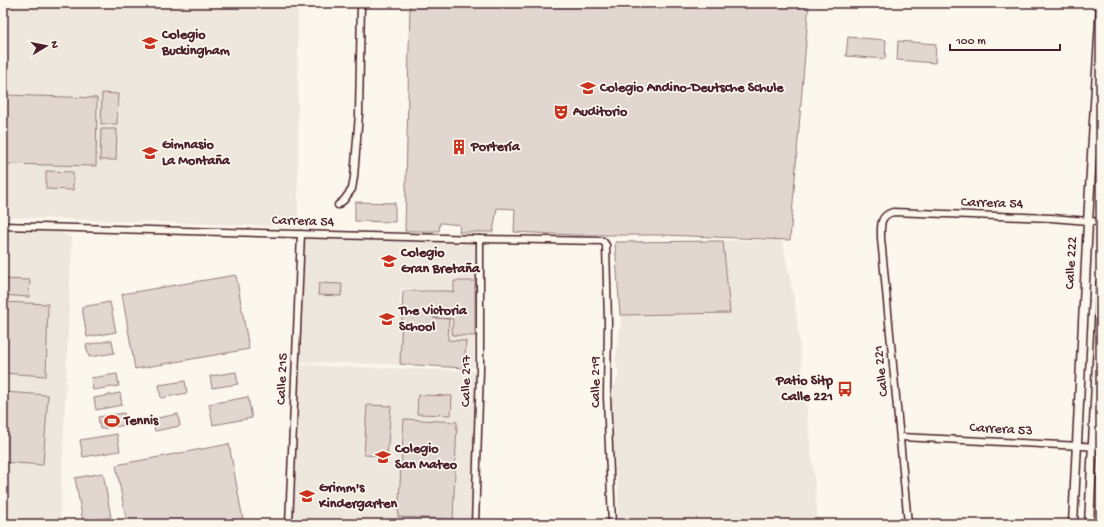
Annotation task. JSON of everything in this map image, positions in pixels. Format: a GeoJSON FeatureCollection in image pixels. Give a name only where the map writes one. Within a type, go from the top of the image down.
{"type":"FeatureCollection","features":[{"type":"Feature","properties":{"kind":"street"},"geometry":{"type":"LineString","coordinates":[[338,205],[344,200],[352,189],[354,177],[359,114],[362,3]]}},
{"type":"Feature","properties":{"kind":"street","name":"Calle 222"},"geometry":{"type":"LineString","coordinates":[[1073,524],[1088,222],[1101,3]]}},
{"type":"Feature","properties":{"kind":"street","name":"Carrera 54"},"geometry":{"type":"LineString","coordinates":[[884,217],[893,212],[1051,218],[1101,222]]}},
{"type":"Feature","properties":{"kind":"street","name":"Calle 221"},"geometry":{"type":"LineString","coordinates":[[884,217],[881,223],[881,238],[901,437],[908,524]]}},
{"type":"Feature","properties":{"kind":"street","name":"Carrera 54"},"geometry":{"type":"LineString","coordinates":[[3,226],[603,241]]}},
{"type":"Feature","properties":{"kind":"street","name":"Calle 215"},"geometry":{"type":"LineString","coordinates":[[289,524],[301,234]]}},
{"type":"Feature","properties":{"kind":"street","name":"Calle 217"},"geometry":{"type":"LineString","coordinates":[[475,524],[480,370],[480,239]]}},
{"type":"Feature","properties":{"kind":"street","name":"Calle 219"},"geometry":{"type":"LineString","coordinates":[[603,241],[606,245],[608,322],[607,396],[612,524]]}},
{"type":"Feature","properties":{"kind":"street"},"geometry":{"type":"LineString","coordinates":[[1089,524],[1097,447],[1101,282]]}},
{"type":"Feature","properties":{"kind":"street","name":"Carrera 53"},"geometry":{"type":"LineString","coordinates":[[901,437],[1097,447]]}},
{"type":"Feature","properties":{"kind":"shaded area","name":"Gimnasio La Montaña"},"geometry":{"type":"Polygon","coordinates":[[[3,3],[298,3],[298,227],[3,217],[3,3]]]}},
{"type":"Feature","properties":{"kind":"shaded area"},"geometry":{"type":"Polygon","coordinates":[[[410,3],[809,3],[790,240],[664,235],[574,235],[514,232],[515,209],[497,208],[493,232],[459,232],[460,225],[442,223],[440,223],[439,231],[405,231],[410,3]]]}},
{"type":"Feature","properties":{"kind":"shaded area"},"geometry":{"type":"Polygon","coordinates":[[[848,37],[886,40],[885,59],[846,56],[848,37]]]}},
{"type":"Feature","properties":{"kind":"shaded area"},"geometry":{"type":"Polygon","coordinates":[[[898,41],[936,44],[935,63],[897,60],[898,41]]]}},
{"type":"Feature","properties":{"kind":"shaded area"},"geometry":{"type":"Polygon","coordinates":[[[102,93],[118,94],[117,124],[101,124],[102,93]]]}},
{"type":"Feature","properties":{"kind":"shaded area"},"geometry":{"type":"Polygon","coordinates":[[[3,95],[97,98],[96,166],[3,164],[3,95]]]}},
{"type":"Feature","properties":{"kind":"shaded area"},"geometry":{"type":"Polygon","coordinates":[[[101,129],[117,129],[116,160],[100,160],[101,129]]]}},
{"type":"Feature","properties":{"kind":"shaded area"},"geometry":{"type":"Polygon","coordinates":[[[46,171],[73,172],[73,190],[46,189],[46,171]]]}},
{"type":"Feature","properties":{"kind":"shaded area"},"geometry":{"type":"Polygon","coordinates":[[[355,202],[395,203],[395,222],[355,221],[355,202]]]}},
{"type":"Feature","properties":{"kind":"shaded area"},"geometry":{"type":"Polygon","coordinates":[[[3,231],[60,232],[72,238],[60,524],[3,524],[3,231]]]}},
{"type":"Feature","properties":{"kind":"shaded area"},"geometry":{"type":"Polygon","coordinates":[[[303,236],[476,242],[474,367],[299,362],[303,236]],[[401,289],[400,305],[402,306],[453,292],[401,289]]]}},
{"type":"Feature","properties":{"kind":"shaded area"},"geometry":{"type":"Polygon","coordinates":[[[782,240],[795,303],[818,524],[618,524],[618,487],[614,456],[611,395],[619,374],[615,361],[621,321],[615,242],[782,240]]]}},
{"type":"Feature","properties":{"kind":"shaded area"},"geometry":{"type":"Polygon","coordinates":[[[723,241],[730,313],[620,315],[615,242],[723,241]]]}},
{"type":"Feature","properties":{"kind":"shaded area"},"geometry":{"type":"Polygon","coordinates":[[[236,275],[249,349],[135,369],[122,294],[236,275]]]}},
{"type":"Feature","properties":{"kind":"shaded area"},"geometry":{"type":"Polygon","coordinates":[[[3,279],[30,280],[29,297],[3,295],[3,279]]]}},
{"type":"Feature","properties":{"kind":"shaded area"},"geometry":{"type":"Polygon","coordinates":[[[454,281],[475,281],[475,336],[452,335],[453,319],[433,318],[449,319],[448,340],[466,341],[464,368],[400,364],[403,291],[454,292],[454,281]]]}},
{"type":"Feature","properties":{"kind":"shaded area"},"geometry":{"type":"Polygon","coordinates":[[[319,283],[342,284],[341,296],[318,295],[319,283]]]}},
{"type":"Feature","properties":{"kind":"shaded area"},"geometry":{"type":"Polygon","coordinates":[[[3,302],[48,304],[46,376],[3,373],[3,302]]]}},
{"type":"Feature","properties":{"kind":"shaded area"},"geometry":{"type":"Polygon","coordinates":[[[110,302],[116,332],[87,337],[82,307],[110,302]]]}},
{"type":"Feature","properties":{"kind":"shaded area"},"geometry":{"type":"Polygon","coordinates":[[[112,340],[114,353],[89,357],[86,345],[112,340]]]}},
{"type":"Feature","properties":{"kind":"shaded area","name":"Colegio San Mateo"},"geometry":{"type":"Polygon","coordinates":[[[297,365],[477,371],[471,524],[289,524],[297,365]]]}},
{"type":"Feature","properties":{"kind":"shaded area"},"geometry":{"type":"Polygon","coordinates":[[[1101,369],[1101,441],[1098,441],[1101,369]]]}},
{"type":"Feature","properties":{"kind":"shaded area"},"geometry":{"type":"Polygon","coordinates":[[[236,372],[238,384],[212,388],[210,376],[236,372]]]}},
{"type":"Feature","properties":{"kind":"shaded area","name":"Tennis"},"geometry":{"type":"Polygon","coordinates":[[[117,374],[119,386],[93,390],[91,378],[117,374]]]}},
{"type":"Feature","properties":{"kind":"shaded area"},"geometry":{"type":"Polygon","coordinates":[[[185,381],[187,393],[161,398],[159,385],[185,381]]]}},
{"type":"Feature","properties":{"kind":"shaded area"},"geometry":{"type":"Polygon","coordinates":[[[3,392],[48,395],[43,465],[3,462],[3,392]]]}},
{"type":"Feature","properties":{"kind":"shaded area","name":"Tennis"},"geometry":{"type":"Polygon","coordinates":[[[120,393],[122,405],[96,410],[94,398],[120,393]]]}},
{"type":"Feature","properties":{"kind":"shaded area"},"geometry":{"type":"Polygon","coordinates":[[[418,395],[452,396],[451,415],[417,414],[418,395]]]}},
{"type":"Feature","properties":{"kind":"shaded area"},"geometry":{"type":"Polygon","coordinates":[[[248,397],[252,418],[213,425],[209,404],[248,397]]]}},
{"type":"Feature","properties":{"kind":"shaded area"},"geometry":{"type":"Polygon","coordinates":[[[367,405],[391,406],[387,456],[364,455],[367,405]]]}},
{"type":"Feature","properties":{"kind":"shaded area","name":"Tennis"},"geometry":{"type":"Polygon","coordinates":[[[124,413],[126,425],[100,429],[98,417],[124,413]]]}},
{"type":"Feature","properties":{"kind":"shaded area"},"geometry":{"type":"Polygon","coordinates":[[[178,414],[180,426],[155,431],[152,419],[178,414]]]}},
{"type":"Feature","properties":{"kind":"shaded area"},"geometry":{"type":"Polygon","coordinates":[[[404,419],[457,422],[453,519],[398,517],[404,419]]]}},
{"type":"Feature","properties":{"kind":"shaded area"},"geometry":{"type":"Polygon","coordinates":[[[117,434],[120,451],[83,457],[80,440],[117,434]]]}},
{"type":"Feature","properties":{"kind":"shaded area"},"geometry":{"type":"Polygon","coordinates":[[[229,444],[243,520],[223,524],[127,524],[116,465],[229,444]]]}},
{"type":"Feature","properties":{"kind":"shaded area"},"geometry":{"type":"Polygon","coordinates":[[[1100,456],[1101,524],[1095,524],[1100,456]]]}},
{"type":"Feature","properties":{"kind":"shaded area"},"geometry":{"type":"Polygon","coordinates":[[[103,473],[111,517],[83,522],[75,478],[103,473]]]}},
{"type":"Feature","properties":{"kind":"shaded area"},"geometry":{"type":"Polygon","coordinates":[[[979,517],[1066,522],[1066,524],[979,524],[979,517]]]}},
{"type":"Feature","properties":{"kind":"place","name":"Colegio Buckingham"},"geometry":{"type":"Point","coordinates":[150,43]}},
{"type":"Feature","properties":{"kind":"place","name":"Colegio Andino-Deutsche Schule"},"geometry":{"type":"Point","coordinates":[588,88]}},
{"type":"Feature","properties":{"kind":"place","name":"Auditorio"},"geometry":{"type":"Point","coordinates":[561,112]}},
{"type":"Feature","properties":{"kind":"place","name":"Portería"},"geometry":{"type":"Point","coordinates":[459,147]}},
{"type":"Feature","properties":{"kind":"place","name":"Gimnasio La Montaña"},"geometry":{"type":"Point","coordinates":[150,153]}},
{"type":"Feature","properties":{"kind":"place","name":"Colegio Gran Bretaña"},"geometry":{"type":"Point","coordinates":[389,261]}},
{"type":"Feature","properties":{"kind":"place","name":"The Victoria School"},"geometry":{"type":"Point","coordinates":[387,319]}},
{"type":"Feature","properties":{"kind":"place","name":"Patio Sitp Calle 221"},"geometry":{"type":"Point","coordinates":[845,389]}},
{"type":"Feature","properties":{"kind":"place","name":"Tennis"},"geometry":{"type":"Point","coordinates":[112,421]}},
{"type":"Feature","properties":{"kind":"place","name":"Colegio San Mateo"},"geometry":{"type":"Point","coordinates":[383,457]}},
{"type":"Feature","properties":{"kind":"place","name":"Grimm's Kindergarten"},"geometry":{"type":"Point","coordinates":[307,496]}}]}
